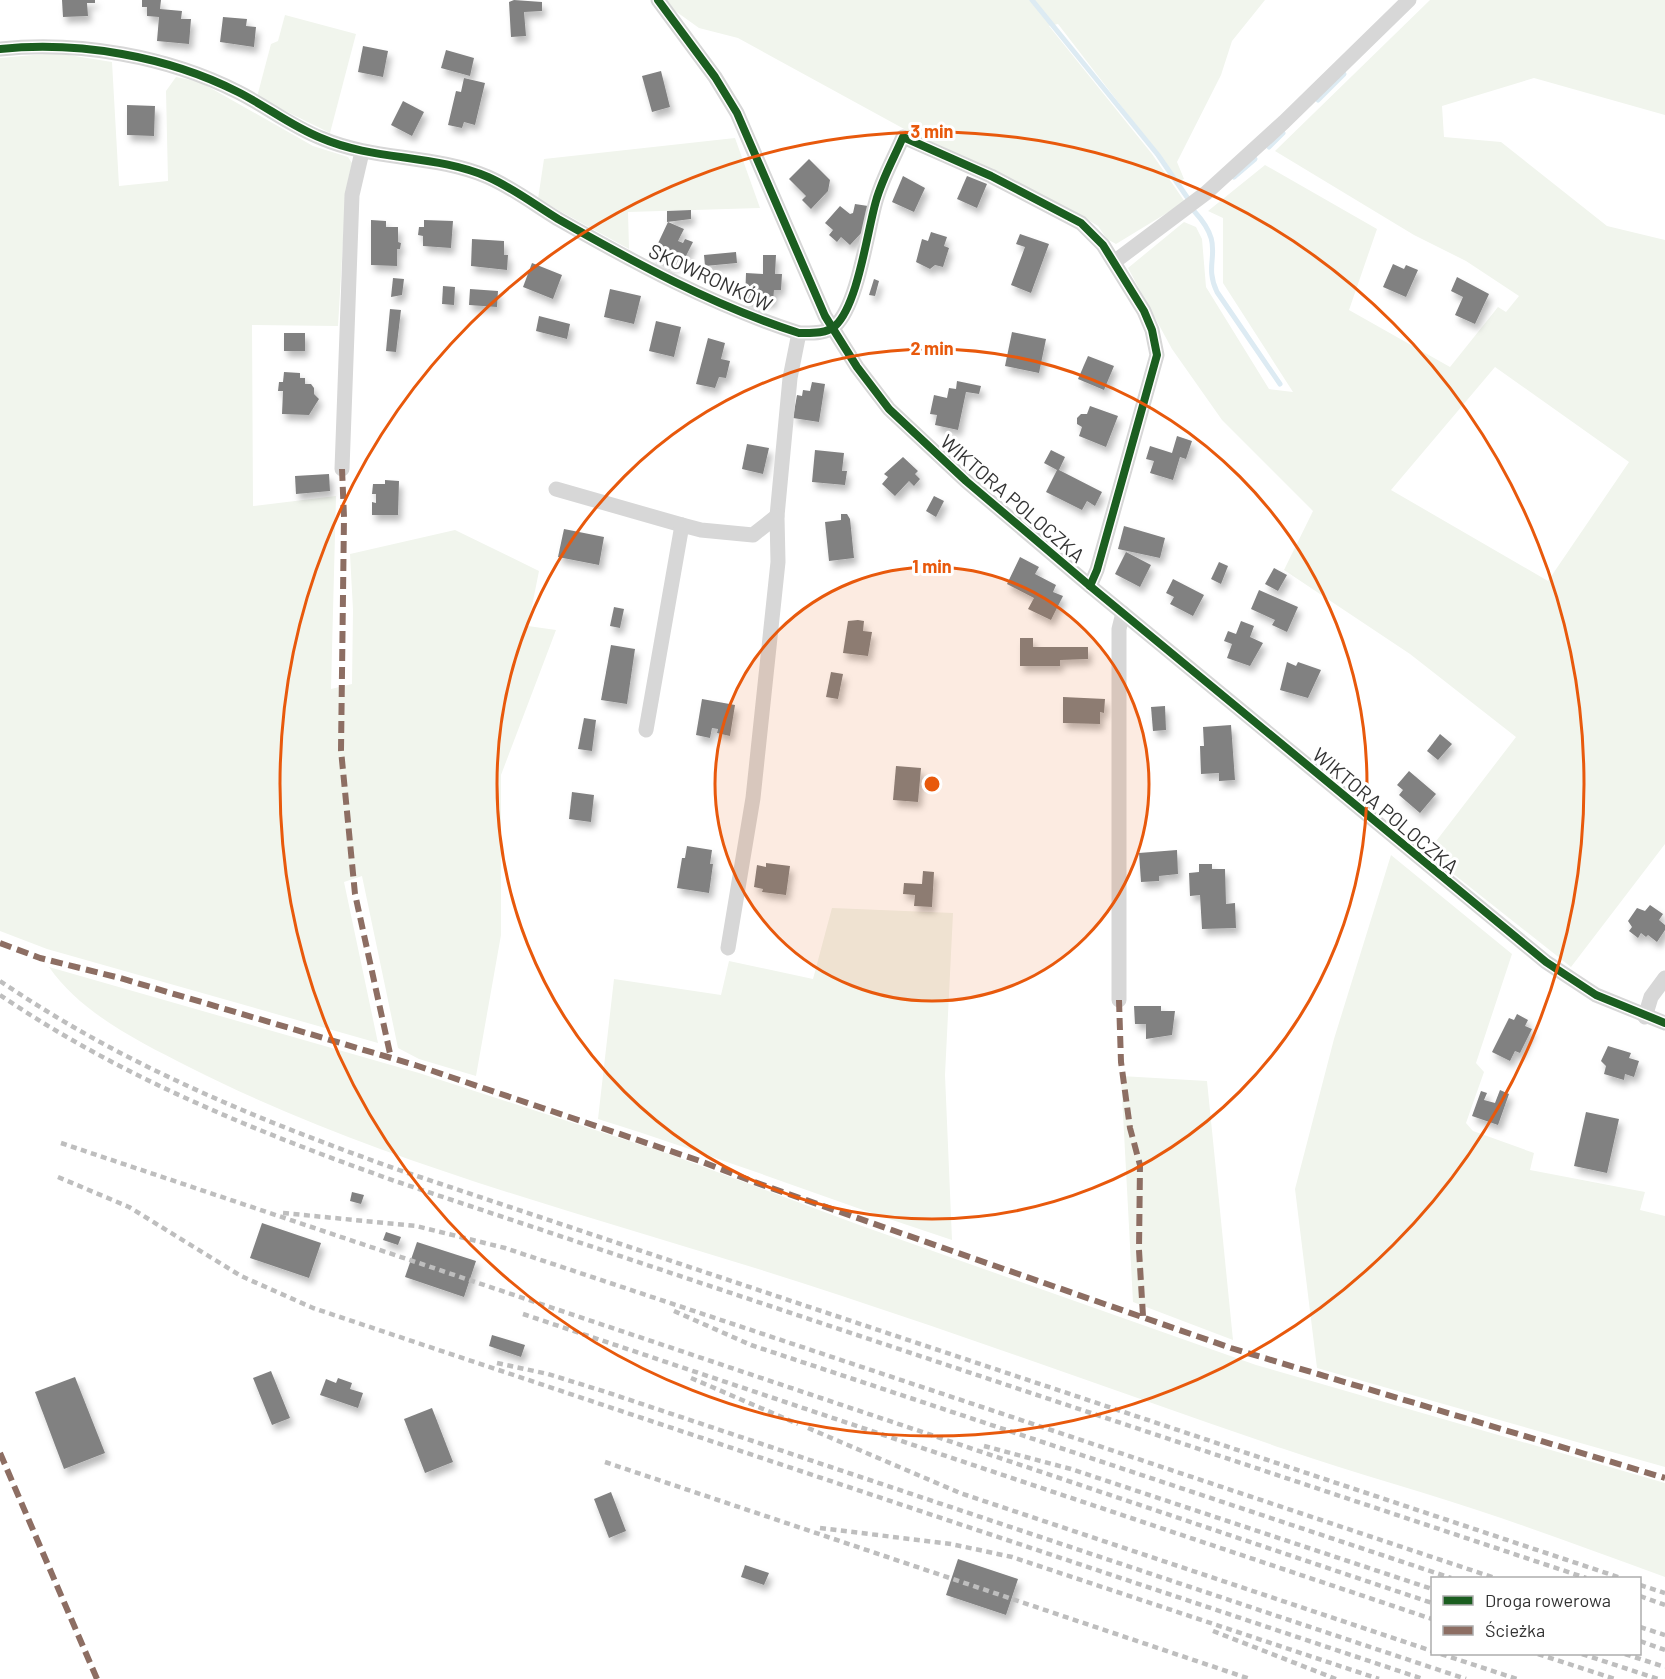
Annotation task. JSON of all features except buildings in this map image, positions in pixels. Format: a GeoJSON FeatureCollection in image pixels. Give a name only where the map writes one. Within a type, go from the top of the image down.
{"type":"FeatureCollection","features":[{"type":"Feature","properties":{"kind":"street","name":"WIKTORA POLOCZKA"},"geometry":{"type":"LineString","coordinates":[[658,0],[716,77],[737,113],[832,329],[866,380],[904,424],[966,481],[1090,586],[1546,962],[1596,995],[1645,1017],[1665,1023]]}},
{"type":"Feature","properties":{"kind":"street"},"geometry":{"type":"LineString","coordinates":[[1114,262],[1214,186],[1284,122],[1408,0]]}},
{"type":"Feature","properties":{"kind":"street","name":"SKOWRONKÓW"},"geometry":{"type":"LineString","coordinates":[[0,49],[36,46],[75,48],[165,64],[218,82],[317,137],[362,152],[426,160],[488,177],[558,219],[700,295],[799,333],[815,333],[832,329]]}},
{"type":"Feature","properties":{"kind":"street"},"geometry":{"type":"LineString","coordinates":[[832,329],[840,321],[857,280],[877,199],[903,137],[991,176],[1074,218],[1089,230],[1114,262],[1152,330],[1157,355],[1097,570],[1090,586]]}},
{"type":"Feature","properties":{"kind":"street"},"geometry":{"type":"LineString","coordinates":[[342,469],[352,195],[362,152]]}},
{"type":"Feature","properties":{"kind":"street"},"geometry":{"type":"LineString","coordinates":[[728,948],[753,798],[778,562],[777,516],[790,378],[799,333]]}},
{"type":"Feature","properties":{"kind":"street"},"geometry":{"type":"LineString","coordinates":[[556,489],[701,530],[753,535],[777,516]]}},
{"type":"Feature","properties":{"kind":"street"},"geometry":{"type":"LineString","coordinates":[[646,730],[682,525]]}},
{"type":"Feature","properties":{"kind":"street"},"geometry":{"type":"LineString","coordinates":[[1119,1000],[1119,629],[1123,613]]}},
{"type":"Feature","properties":{"kind":"street"},"geometry":{"type":"LineString","coordinates":[[1645,1017],[1651,997],[1665,978]]}},
{"type":"Feature","properties":{"kind":"shaded area"},"geometry":{"type":"Polygon","coordinates":[[[660,0],[1265,0],[1232,41],[1221,75],[1177,162],[1184,179],[1179,181],[1058,24],[1049,26],[1152,154],[1185,202],[1116,244],[1107,239],[1098,226],[1072,210],[906,130],[738,38],[699,28],[660,0]]]}},
{"type":"Feature","properties":{"kind":"shaded area"},"geometry":{"type":"Polygon","coordinates":[[[1430,0],[1665,0],[1665,115],[1534,78],[1442,106],[1444,137],[1501,142],[1607,226],[1665,240],[1665,844],[1571,967],[1427,853],[1516,737],[1410,654],[1284,570],[1313,511],[1222,420],[1172,349],[1128,268],[1184,222],[1196,227],[1202,239],[1206,287],[1269,389],[1293,392],[1223,283],[1223,218],[1208,211],[1265,165],[1377,229],[1349,310],[1450,367],[1498,307],[1506,312],[1519,296],[1466,261],[1414,235],[1275,151],[1430,0]],[[1495,367],[1391,490],[1548,581],[1629,462],[1495,367]]]}},
{"type":"Feature","properties":{"kind":"shaded area"},"geometry":{"type":"Polygon","coordinates":[[[285,15],[356,34],[330,133],[257,97],[271,44],[278,41],[285,15]]]}},
{"type":"Feature","properties":{"kind":"shaded area"},"geometry":{"type":"Polygon","coordinates":[[[56,53],[112,62],[119,186],[168,181],[166,91],[176,77],[200,82],[313,146],[348,157],[352,163],[346,191],[338,326],[252,325],[253,506],[336,496],[331,689],[352,684],[353,610],[350,554],[455,530],[539,571],[528,626],[556,630],[501,775],[501,935],[476,1076],[419,1059],[398,1048],[362,876],[344,882],[378,1043],[47,949],[0,931],[0,58],[56,53]]]}},
{"type":"Feature","properties":{"kind":"shaded area"},"geometry":{"type":"Polygon","coordinates":[[[735,138],[760,208],[628,212],[629,249],[538,199],[544,159],[735,138]]]}},
{"type":"Feature","properties":{"kind":"shaded area"},"geometry":{"type":"Polygon","coordinates":[[[1391,855],[1512,954],[1476,1063],[1484,1072],[1466,1123],[1473,1131],[1534,1153],[1530,1170],[1645,1192],[1640,1210],[1665,1216],[1665,1467],[1317,1368],[1295,1189],[1334,1039],[1391,855]]]}},
{"type":"Feature","properties":{"kind":"shaded area"},"geometry":{"type":"Polygon","coordinates":[[[832,908],[953,913],[945,1075],[952,1240],[598,1119],[614,979],[721,995],[729,961],[813,979],[832,908]]]}},
{"type":"Feature","properties":{"kind":"shaded area"},"geometry":{"type":"Polygon","coordinates":[[[49,967],[419,1073],[669,1154],[862,1226],[1256,1365],[1665,1483],[1665,1577],[1501,1518],[1284,1449],[895,1314],[509,1193],[346,1136],[266,1103],[189,1067],[131,1036],[112,1025],[78,999],[49,967]]]}},
{"type":"Feature","properties":{"kind":"shaded area"},"geometry":{"type":"Polygon","coordinates":[[[1121,1076],[1207,1081],[1233,1340],[1133,1302],[1121,1076]]]}},
{"type":"Feature","properties":{"kind":"waterway"},"geometry":{"type":"LineString","coordinates":[[1032,0],[1158,155],[1189,200]]}},
{"type":"Feature","properties":{"kind":"waterway"},"geometry":{"type":"LineString","coordinates":[[1318,100],[1344,74]]}},
{"type":"Feature","properties":{"kind":"waterway"},"geometry":{"type":"LineString","coordinates":[[1269,147],[1283,133]]}},
{"type":"Feature","properties":{"kind":"waterway"},"geometry":{"type":"LineString","coordinates":[[1234,177],[1255,159]]}},
{"type":"Feature","properties":{"kind":"waterway"},"geometry":{"type":"LineString","coordinates":[[1194,211],[1210,235],[1213,253],[1213,281],[1217,292],[1280,384]]}},
{"type":"Feature","properties":{"kind":"railway"},"geometry":{"type":"LineString","coordinates":[[0,981],[47,1011],[144,1065],[244,1111],[346,1151],[1618,1577]]}},
{"type":"Feature","properties":{"kind":"railway"},"geometry":{"type":"LineString","coordinates":[[0,995],[46,1025],[142,1077],[192,1101],[343,1162],[1583,1577]]}},
{"type":"Feature","properties":{"kind":"railway"},"geometry":{"type":"LineString","coordinates":[[61,1143],[1431,1603]]}},
{"type":"Feature","properties":{"kind":"railway"},"geometry":{"type":"LineString","coordinates":[[58,1177],[129,1207],[241,1276],[313,1308],[1423,1679]]}},
{"type":"Feature","properties":{"kind":"railway"},"geometry":{"type":"LineString","coordinates":[[283,1213],[416,1226],[505,1248],[1492,1577]]}},
{"type":"Feature","properties":{"kind":"railway"},"geometry":{"type":"LineString","coordinates":[[674,1311],[751,1345],[1448,1577]]}},
{"type":"Feature","properties":{"kind":"railway"},"geometry":{"type":"LineString","coordinates":[[523,1314],[1431,1619]]}},
{"type":"Feature","properties":{"kind":"railway"},"geometry":{"type":"LineString","coordinates":[[497,1363],[548,1374],[606,1392],[1466,1679]]}},
{"type":"Feature","properties":{"kind":"railway"},"geometry":{"type":"LineString","coordinates":[[691,1378],[798,1424]]}},
{"type":"Feature","properties":{"kind":"railway"},"geometry":{"type":"LineString","coordinates":[[808,1428],[960,1493],[1431,1651]]}},
{"type":"Feature","properties":{"kind":"railway"},"geometry":{"type":"LineString","coordinates":[[984,1446],[1071,1469],[1431,1589]]}},
{"type":"Feature","properties":{"kind":"railway"},"geometry":{"type":"LineString","coordinates":[[605,1462],[1250,1679]]}},
{"type":"Feature","properties":{"kind":"railway"},"geometry":{"type":"LineString","coordinates":[[820,1528],[951,1544],[1012,1557],[1379,1679]]}},
{"type":"Feature","properties":{"kind":"railway"},"geometry":{"type":"LineString","coordinates":[[1641,1585],[1665,1593]]}},
{"type":"Feature","properties":{"kind":"railway"},"geometry":{"type":"LineString","coordinates":[[1641,1596],[1665,1605]]}},
{"type":"Feature","properties":{"kind":"railway"},"geometry":{"type":"LineString","coordinates":[[1641,1627],[1665,1635]]}},
{"type":"Feature","properties":{"kind":"railway"},"geometry":{"type":"LineString","coordinates":[[1213,1631],[1336,1679]]}},
{"type":"Feature","properties":{"kind":"railway"},"geometry":{"type":"LineString","coordinates":[[1641,1641],[1665,1650]]}},
{"type":"Feature","properties":{"kind":"railway"},"geometry":{"type":"LineString","coordinates":[[1444,1655],[1517,1679]]}},
{"type":"Feature","properties":{"kind":"railway"},"geometry":{"type":"LineString","coordinates":[[1541,1655],[1615,1679]]}},
{"type":"Feature","properties":{"kind":"railway"},"geometry":{"type":"LineString","coordinates":[[1585,1655],[1658,1679]]}},
{"type":"Feature","properties":{"kind":"railway"},"geometry":{"type":"LineString","coordinates":[[1628,1655],[1665,1667]]}},
{"type":"Feature","properties":{"kind":"marked path"},"geometry":{"type":"LineString","coordinates":[[342,469],[344,517],[341,750],[355,894],[391,1058]]}},
{"type":"Feature","properties":{"kind":"marked path"},"geometry":{"type":"LineString","coordinates":[[0,943],[40,958],[120,978],[415,1065],[700,1161],[754,1182],[1231,1348],[1665,1478]]}},
{"type":"Feature","properties":{"kind":"marked path"},"geometry":{"type":"LineString","coordinates":[[1119,1000],[1121,1062],[1130,1128],[1140,1165],[1139,1250],[1143,1316]]}},
{"type":"Feature","properties":{"kind":"marked path"},"geometry":{"type":"LineString","coordinates":[[0,1453],[97,1679]]}},
{"type":"Feature","properties":{"kind":"cycle path"},"geometry":{"type":"LineString","coordinates":[[658,0],[715,77],[737,113],[825,316],[857,367],[889,409],[966,481],[1090,586],[1546,962],[1596,995],[1665,1023]]}},
{"type":"Feature","properties":{"kind":"cycle path"},"geometry":{"type":"LineString","coordinates":[[0,49],[61,47],[152,60],[211,79],[310,133],[341,145],[362,151],[447,164],[488,177],[616,252],[706,297],[799,333],[827,330],[835,326],[843,316],[856,285],[879,193],[903,137],[991,176],[1081,223],[1103,245],[1144,311],[1152,330],[1157,355],[1097,570],[1090,586]]}}]}
